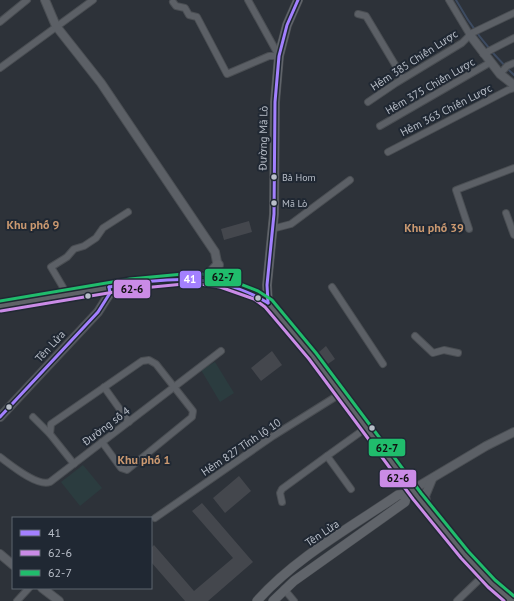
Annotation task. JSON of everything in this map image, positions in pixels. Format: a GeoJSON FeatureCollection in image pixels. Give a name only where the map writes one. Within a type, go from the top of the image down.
{"type":"FeatureCollection","features":[{"type":"Feature","properties":{"kind":"main road","name":"Đường Mã Lò"},"geometry":{"type":"LineString","coordinates":[[268,303],[267,285],[274,214],[275,102],[279,56],[287,25],[298,0]]}},
{"type":"Feature","properties":{"kind":"main road"},"geometry":{"type":"LineString","coordinates":[[201,279],[218,265]]}},
{"type":"Feature","properties":{"kind":"main road"},"geometry":{"type":"LineString","coordinates":[[0,306],[109,287],[201,279],[221,282],[256,295],[268,303],[302,342],[366,428],[410,492],[427,508],[482,576],[509,600]]}},
{"type":"Feature","properties":{"kind":"main road","name":"Tên Lửa"},"geometry":{"type":"LineString","coordinates":[[273,601],[284,589],[405,502],[410,492]]}},
{"type":"Feature","properties":{"kind":"main road","name":"Tên Lửa"},"geometry":{"type":"LineString","coordinates":[[257,601],[297,564],[398,495],[410,492]]}},
{"type":"Feature","properties":{"kind":"street"},"geometry":{"type":"LineString","coordinates":[[0,22],[27,0]]}},
{"type":"Feature","properties":{"kind":"street"},"geometry":{"type":"LineString","coordinates":[[45,0],[56,26],[101,83],[215,252],[221,282]]}},
{"type":"Feature","properties":{"kind":"street"},"geometry":{"type":"LineString","coordinates":[[0,68],[93,0]]}},
{"type":"Feature","properties":{"kind":"street"},"geometry":{"type":"LineString","coordinates":[[173,2],[176,6],[185,8],[189,15],[197,17],[227,74],[269,56],[279,56],[248,0]]}},
{"type":"Feature","properties":{"kind":"street"},"geometry":{"type":"LineString","coordinates":[[449,0],[486,52],[491,62],[503,70],[514,87]]}},
{"type":"Feature","properties":{"kind":"street","name":"Hẻm 385 Chiến Lược"},"geometry":{"type":"LineString","coordinates":[[368,102],[403,78],[462,43],[473,33],[514,13]]}},
{"type":"Feature","properties":{"kind":"street"},"geometry":{"type":"LineString","coordinates":[[358,14],[366,16],[403,78]]}},
{"type":"Feature","properties":{"kind":"street"},"geometry":{"type":"LineString","coordinates":[[486,52],[514,38]]}},
{"type":"Feature","properties":{"kind":"street","name":"Hẻm 375 Chiến Lược"},"geometry":{"type":"LineString","coordinates":[[380,126],[491,62]]}},
{"type":"Feature","properties":{"kind":"street"},"geometry":{"type":"LineString","coordinates":[[503,70],[514,62]]}},
{"type":"Feature","properties":{"kind":"street","name":"Hẻm 363 Chiến Lược"},"geometry":{"type":"LineString","coordinates":[[388,152],[447,120],[514,87]]}},
{"type":"Feature","properties":{"kind":"street"},"geometry":{"type":"LineString","coordinates":[[469,229],[456,190],[514,168]]}},
{"type":"Feature","properties":{"kind":"street"},"geometry":{"type":"LineString","coordinates":[[272,229],[291,224],[350,180]]}},
{"type":"Feature","properties":{"kind":"street"},"geometry":{"type":"LineString","coordinates":[[67,294],[51,267],[74,249],[84,246],[96,238],[103,228],[128,212]]}},
{"type":"Feature","properties":{"kind":"street"},"geometry":{"type":"LineString","coordinates":[[506,213],[514,235]]}},
{"type":"Feature","properties":{"kind":"street","name":"Tên Lửa"},"geometry":{"type":"LineString","coordinates":[[0,417],[98,312],[110,293],[109,287]]}},
{"type":"Feature","properties":{"kind":"street"},"geometry":{"type":"LineString","coordinates":[[332,287],[383,364]]}},
{"type":"Feature","properties":{"kind":"street"},"geometry":{"type":"LineString","coordinates":[[415,336],[433,353],[444,350],[458,353]]}},
{"type":"Feature","properties":{"kind":"street","name":"Đường số 4"},"geometry":{"type":"LineString","coordinates":[[0,457],[41,483],[50,482],[221,351]]}},
{"type":"Feature","properties":{"kind":"street"},"geometry":{"type":"LineString","coordinates":[[50,434],[50,427],[54,422],[146,360],[153,362],[175,386],[192,408],[193,415],[130,469],[121,468],[102,442]]}},
{"type":"Feature","properties":{"kind":"street"},"geometry":{"type":"LineString","coordinates":[[104,387],[128,422]]}},
{"type":"Feature","properties":{"kind":"street","name":"Hẻm 827 Tỉnh lộ 10"},"geometry":{"type":"LineString","coordinates":[[155,518],[273,436],[340,394]]}},
{"type":"Feature","properties":{"kind":"street"},"geometry":{"type":"LineString","coordinates":[[33,417],[50,434],[74,464]]}},
{"type":"Feature","properties":{"kind":"street"},"geometry":{"type":"LineString","coordinates":[[282,502],[280,493],[282,489],[366,428]]}},
{"type":"Feature","properties":{"kind":"street"},"geometry":{"type":"LineString","coordinates":[[410,492],[486,446],[514,432]]}},
{"type":"Feature","properties":{"kind":"street"},"geometry":{"type":"LineString","coordinates":[[327,456],[351,489]]}},
{"type":"Feature","properties":{"kind":"street"},"geometry":{"type":"LineString","coordinates":[[427,508],[425,500],[426,492],[434,477]]}},
{"type":"Feature","properties":{"kind":"street"},"geometry":{"type":"LineString","coordinates":[[0,554],[12,564]]}},
{"type":"Feature","properties":{"kind":"street"},"geometry":{"type":"LineString","coordinates":[[457,601],[482,576]]}},
{"type":"Feature","properties":{"kind":"street"},"geometry":{"type":"LineString","coordinates":[[17,601],[29,589]]}},
{"type":"Feature","properties":{"kind":"street"},"geometry":{"type":"LineString","coordinates":[[43,589],[59,601]]}},
{"type":"Feature","properties":{"kind":"street"},"geometry":{"type":"LineString","coordinates":[[284,589],[294,601]]}},
{"type":"Feature","properties":{"kind":"shaded area"},"geometry":{"type":"Polygon","coordinates":[[[215,362],[234,393],[220,402],[201,370],[215,362]]]}},
{"type":"Feature","properties":{"kind":"shaded area"},"geometry":{"type":"Polygon","coordinates":[[[83,465],[102,488],[80,506],[61,482],[83,465]]]}},
{"type":"Feature","properties":{"kind":"building"},"geometry":{"type":"Polygon","coordinates":[[[249,221],[252,232],[224,240],[221,229],[249,221]]]}},
{"type":"Feature","properties":{"kind":"building"},"geometry":{"type":"Polygon","coordinates":[[[326,346],[335,359],[328,364],[319,352],[326,346]]]}},
{"type":"Feature","properties":{"kind":"building"},"geometry":{"type":"Polygon","coordinates":[[[272,351],[282,365],[261,381],[251,368],[272,351]]]}},
{"type":"Feature","properties":{"kind":"building"},"geometry":{"type":"Polygon","coordinates":[[[239,476],[251,491],[225,513],[213,498],[239,476]]]}},
{"type":"Feature","properties":{"kind":"building"},"geometry":{"type":"Polygon","coordinates":[[[202,503],[253,562],[208,601],[185,601],[152,563],[152,547],[154,545],[194,591],[233,558],[192,511],[202,503]]]}},
{"type":"Feature","properties":{"kind":"waterway"},"geometry":{"type":"LineString","coordinates":[[456,0],[468,21],[482,40],[514,75]]}},
{"type":"Feature","properties":{"kind":"transit line","name":"41"},"geometry":{"type":"LineString","coordinates":[[268,303],[267,285],[274,214],[275,102],[279,56],[287,25],[298,0]]}},
{"type":"Feature","properties":{"kind":"transit line","name":"62-7"},"geometry":{"type":"LineString","coordinates":[[0,301],[130,279],[194,273],[222,277],[258,291],[272,300],[316,353],[421,493],[468,551],[495,580],[514,596]]}},
{"type":"Feature","properties":{"kind":"transit line","name":"41"},"geometry":{"type":"LineString","coordinates":[[109,287],[151,281],[191,280],[229,286],[249,293],[268,303]]}},
{"type":"Feature","properties":{"kind":"transit line","name":"62-6"},"geometry":{"type":"LineString","coordinates":[[1,311],[132,289],[194,283],[220,287],[254,299],[265,307],[309,359],[413,499],[461,558],[488,587],[504,601]]}},
{"type":"Feature","properties":{"kind":"transit line","name":"41"},"geometry":{"type":"LineString","coordinates":[[0,417],[98,312],[110,293],[109,287]]}},
{"type":"Feature","properties":{"kind":"place","name":"Bà Hom"},"geometry":{"type":"Point","coordinates":[274,177]}},
{"type":"Feature","properties":{"kind":"place","name":"Mã Lò"},"geometry":{"type":"Point","coordinates":[274,203]}},
{"type":"Feature","properties":{"kind":"district","name":"Khu phố 9"},"geometry":{"type":"Point","coordinates":[33,224]}},
{"type":"Feature","properties":{"kind":"district","name":"Khu phố 39"},"geometry":{"type":"Point","coordinates":[434,227]}},
{"type":"Feature","properties":{"kind":"district","name":"Khu phố 1"},"geometry":{"type":"Point","coordinates":[144,459]}}]}
